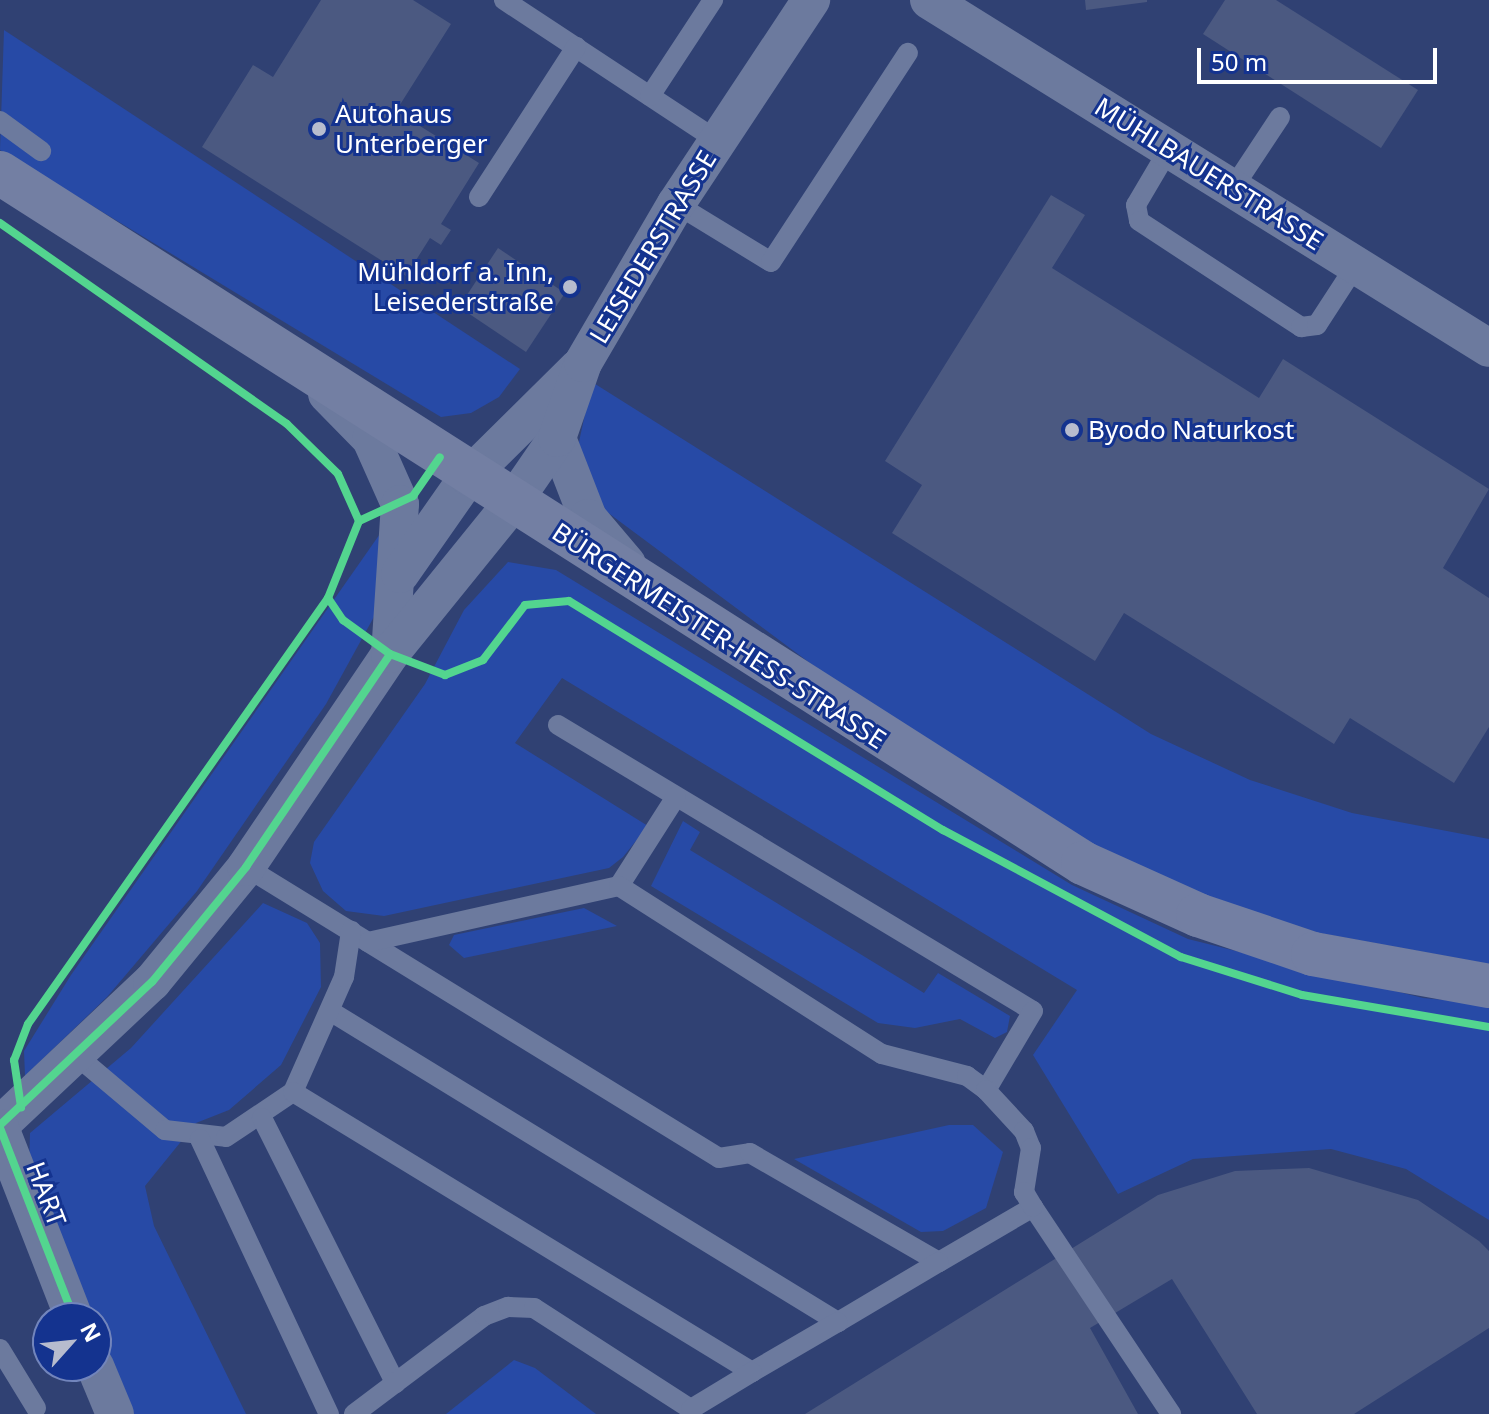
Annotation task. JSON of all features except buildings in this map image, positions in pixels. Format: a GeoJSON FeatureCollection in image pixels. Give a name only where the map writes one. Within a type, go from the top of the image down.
{"type":"FeatureCollection","features":[{"type":"Feature","properties":{"kind":"main road","name":"BÜRGERMEISTER-HESS-STRASSE"},"geometry":{"type":"LineString","coordinates":[[0,173],[468,477],[513,502],[965,793],[1142,892],[1313,954],[1489,986]]}},
{"type":"Feature","properties":{"kind":"street","name":"LEISEDERSTRASSE"},"geometry":{"type":"LineString","coordinates":[[0,1126],[152,982],[246,867],[390,654],[513,502],[557,438],[583,363],[676,204],[811,0]]}},
{"type":"Feature","properties":{"kind":"street","name":"MÜHLBAUERSTRASSE"},"geometry":{"type":"LineString","coordinates":[[929,0],[1489,348]]}},
{"type":"Feature","properties":{"kind":"street"},"geometry":{"type":"LineString","coordinates":[[400,575],[468,477],[583,363]]}},
{"type":"Feature","properties":{"kind":"street"},"geometry":{"type":"LineString","coordinates":[[304,370],[371,439],[393,477],[403,536],[390,654]]}},
{"type":"Feature","properties":{"kind":"street"},"geometry":{"type":"LineString","coordinates":[[557,438],[588,518],[653,593]]}},
{"type":"Feature","properties":{"kind":"street","name":"HART"},"geometry":{"type":"LineString","coordinates":[[0,1126],[68,1302]]}},
{"type":"Feature","properties":{"kind":"street"},"geometry":{"type":"LineString","coordinates":[[102,1382],[115,1414]]}},
{"type":"Feature","properties":{"kind":"lane"},"geometry":{"type":"LineString","coordinates":[[504,0],[718,141]]}},
{"type":"Feature","properties":{"kind":"lane"},"geometry":{"type":"LineString","coordinates":[[650,96],[713,0]]}},
{"type":"Feature","properties":{"kind":"lane"},"geometry":{"type":"LineString","coordinates":[[479,197],[576,47]]}},
{"type":"Feature","properties":{"kind":"lane"},"geometry":{"type":"LineString","coordinates":[[676,204],[771,262],[908,53]]}},
{"type":"Feature","properties":{"kind":"lane"},"geometry":{"type":"LineString","coordinates":[[1233,188],[1280,117]]}},
{"type":"Feature","properties":{"kind":"lane"},"geometry":{"type":"LineString","coordinates":[[0,121],[41,151]]}},
{"type":"Feature","properties":{"kind":"lane"},"geometry":{"type":"LineString","coordinates":[[1169,149],[1136,205],[1139,221],[1301,327],[1317,325],[1356,265]]}},
{"type":"Feature","properties":{"kind":"lane"},"geometry":{"type":"LineString","coordinates":[[558,725],[1033,1011],[986,1090]]}},
{"type":"Feature","properties":{"kind":"lane"},"geometry":{"type":"LineString","coordinates":[[619,886],[676,797]]}},
{"type":"Feature","properties":{"kind":"lane"},"geometry":{"type":"LineString","coordinates":[[246,867],[719,1158],[750,1153],[939,1262]]}},
{"type":"Feature","properties":{"kind":"lane"},"geometry":{"type":"LineString","coordinates":[[360,937],[619,886],[882,1054],[967,1076],[986,1090],[1024,1131],[1031,1148],[1024,1192],[1171,1414]]}},
{"type":"Feature","properties":{"kind":"lane"},"geometry":{"type":"LineString","coordinates":[[77,1056],[165,1130],[200,1139],[226,1137],[262,1118],[293,1092],[360,937]]}},
{"type":"Feature","properties":{"kind":"lane"},"geometry":{"type":"LineString","coordinates":[[330,1011],[838,1322]]}},
{"type":"Feature","properties":{"kind":"lane"},"geometry":{"type":"LineString","coordinates":[[293,1092],[752,1372]]}},
{"type":"Feature","properties":{"kind":"lane"},"geometry":{"type":"LineString","coordinates":[[262,1118],[395,1383]]}},
{"type":"Feature","properties":{"kind":"lane"},"geometry":{"type":"LineString","coordinates":[[200,1139],[329,1414]]}},
{"type":"Feature","properties":{"kind":"lane"},"geometry":{"type":"LineString","coordinates":[[354,1414],[484,1316],[508,1307],[534,1308],[691,1409],[1033,1207]]}},
{"type":"Feature","properties":{"kind":"lane"},"geometry":{"type":"LineString","coordinates":[[0,1349],[36,1408]]}},
{"type":"Feature","properties":{"kind":"shaded area"},"geometry":{"type":"Polygon","coordinates":[[[4,30],[520,369],[499,397],[471,413],[441,417],[0,150],[4,30]]]}},
{"type":"Feature","properties":{"kind":"shaded area"},"geometry":{"type":"Polygon","coordinates":[[[592,382],[1151,734],[1250,780],[1352,813],[1489,839],[1489,964],[1319,933],[1204,896],[1093,844],[818,669],[603,509],[577,451],[592,382]]]}},
{"type":"Feature","properties":{"kind":"shaded area"},"geometry":{"type":"Polygon","coordinates":[[[389,521],[381,604],[326,704],[197,891],[107,997],[25,1076],[24,1051],[71,975],[389,521]]]}},
{"type":"Feature","properties":{"kind":"shaded area"},"geometry":{"type":"Polygon","coordinates":[[[508,562],[556,570],[1072,885],[1188,939],[1423,998],[1489,1004],[1489,1220],[1406,1169],[1331,1149],[1193,1159],[1118,1194],[1033,1055],[1077,990],[562,678],[515,743],[648,826],[623,857],[609,868],[384,916],[346,911],[323,891],[310,863],[314,842],[425,684],[464,610],[508,562]]]}},
{"type":"Feature","properties":{"kind":"shaded area"},"geometry":{"type":"Polygon","coordinates":[[[683,821],[700,832],[690,850],[924,993],[938,973],[1010,1016],[1007,1032],[995,1038],[960,1019],[915,1028],[878,1023],[651,886],[683,821]]]}},
{"type":"Feature","properties":{"kind":"shaded area"},"geometry":{"type":"Polygon","coordinates":[[[263,903],[307,923],[320,943],[321,987],[281,1065],[229,1110],[196,1123],[145,1186],[154,1226],[246,1414],[132,1414],[112,1366],[112,1302],[85,1302],[29,1168],[30,1133],[131,1048],[263,903]]]}},
{"type":"Feature","properties":{"kind":"shaded area"},"geometry":{"type":"Polygon","coordinates":[[[584,908],[617,926],[464,958],[449,945],[454,935],[584,908]]]}},
{"type":"Feature","properties":{"kind":"shaded area"},"geometry":{"type":"Polygon","coordinates":[[[949,1125],[973,1125],[1003,1152],[986,1208],[943,1231],[921,1232],[794,1159],[949,1125]]]}},
{"type":"Feature","properties":{"kind":"shaded area"},"geometry":{"type":"Polygon","coordinates":[[[514,1360],[535,1368],[596,1414],[446,1414],[514,1360]]]}},
{"type":"Feature","properties":{"kind":"cycle path"},"geometry":{"type":"LineString","coordinates":[[0,223],[287,424],[338,474],[359,521],[328,598],[28,1024],[14,1060],[21,1107]]}},
{"type":"Feature","properties":{"kind":"cycle path"},"geometry":{"type":"LineString","coordinates":[[359,521],[413,496],[440,457]]}},
{"type":"Feature","properties":{"kind":"cycle path"},"geometry":{"type":"LineString","coordinates":[[328,598],[343,620],[390,654],[445,675],[483,660],[525,605],[569,601],[943,830],[1181,957],[1302,995],[1489,1027]]}},
{"type":"Feature","properties":{"kind":"cycle path"},"geometry":{"type":"LineString","coordinates":[[0,1125],[152,982],[246,867],[390,654]]}},
{"type":"Feature","properties":{"kind":"cycle path"},"geometry":{"type":"LineString","coordinates":[[0,1128],[68,1302]]}},
{"type":"Feature","properties":{"kind":"place","name":"Autohaus Unterberger"},"geometry":{"type":"Point","coordinates":[319,129]}},
{"type":"Feature","properties":{"kind":"place","name":"Mühldorf a. Inn, Leisederstraße"},"geometry":{"type":"Point","coordinates":[570,287]}},
{"type":"Feature","properties":{"kind":"place","name":"Byodo Naturkost"},"geometry":{"type":"Point","coordinates":[1072,430]}}]}
